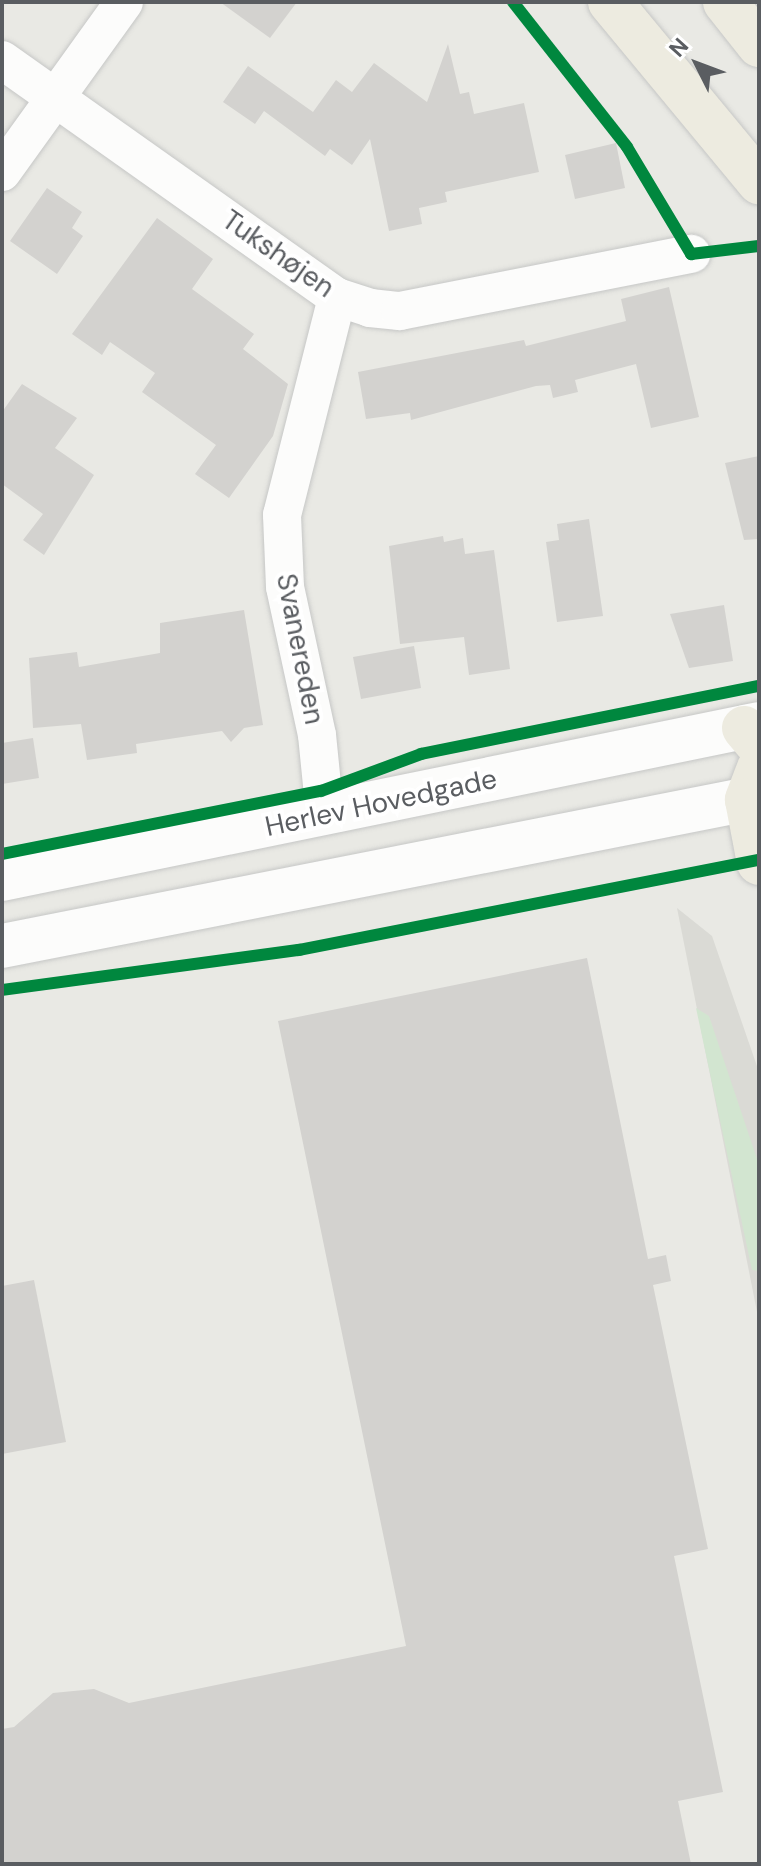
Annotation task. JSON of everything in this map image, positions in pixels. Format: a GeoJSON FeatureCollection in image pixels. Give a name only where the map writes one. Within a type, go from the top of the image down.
{"type":"FeatureCollection","features":[{"type":"Feature","properties":{"kind":"highway"},"geometry":{"type":"LineString","coordinates":[[725,2],[759,45]]}},
{"type":"Feature","properties":{"kind":"highway"},"geometry":{"type":"LineString","coordinates":[[622,18],[759,182]]}},
{"type":"Feature","properties":{"kind":"highway"},"geometry":{"type":"LineString","coordinates":[[622,18],[759,214]]}},
{"type":"Feature","properties":{"kind":"highway"},"geometry":{"type":"LineString","coordinates":[[755,789],[759,863]]}},
{"type":"Feature","properties":{"kind":"main road","name":"Herlev Hovedgade"},"geometry":{"type":"LineString","coordinates":[[2,879],[754,733]]}},
{"type":"Feature","properties":{"kind":"main road"},"geometry":{"type":"LineString","coordinates":[[2,946],[755,789]]}},
{"type":"Feature","properties":{"kind":"street"},"geometry":{"type":"LineString","coordinates":[[2,172],[124,2]]}},
{"type":"Feature","properties":{"kind":"street","name":"Tukshøjen"},"geometry":{"type":"LineString","coordinates":[[2,60],[337,297],[400,311],[691,254]]}},
{"type":"Feature","properties":{"kind":"street","name":"Svanereden"},"geometry":{"type":"LineString","coordinates":[[325,815],[317,735],[285,587],[282,515],[337,297]]}},
{"type":"Feature","properties":{"kind":"shaded area"},"geometry":{"type":"Polygon","coordinates":[[[677,908],[712,936],[759,1072],[759,1322],[677,908]]]}},
{"type":"Feature","properties":{"kind":"green space"},"geometry":{"type":"Polygon","coordinates":[[[696,1008],[709,1016],[759,1165],[759,1271],[752,1270],[696,1008]]]}},
{"type":"Feature","properties":{"kind":"building"},"geometry":{"type":"Polygon","coordinates":[[[220,2],[297,2],[270,38],[220,2]]]}},
{"type":"Feature","properties":{"kind":"building"},"geometry":{"type":"Polygon","coordinates":[[[448,44],[460,94],[469,92],[474,114],[524,103],[539,172],[445,192],[447,202],[419,208],[422,224],[389,231],[370,139],[352,165],[330,149],[325,156],[264,111],[255,124],[223,102],[248,66],[313,112],[336,80],[352,92],[374,63],[427,102],[448,44]]]}},
{"type":"Feature","properties":{"kind":"building"},"geometry":{"type":"Polygon","coordinates":[[[616,143],[625,188],[575,199],[565,155],[616,143]]]}},
{"type":"Feature","properties":{"kind":"building"},"geometry":{"type":"Polygon","coordinates":[[[47,188],[82,212],[72,228],[83,236],[57,274],[10,241],[47,188]]]}},
{"type":"Feature","properties":{"kind":"building"},"geometry":{"type":"Polygon","coordinates":[[[157,218],[213,259],[192,289],[254,334],[243,349],[288,384],[273,436],[229,498],[195,474],[216,445],[142,392],[155,373],[110,342],[102,355],[72,334],[157,218]]]}},
{"type":"Feature","properties":{"kind":"building"},"geometry":{"type":"Polygon","coordinates":[[[669,287],[699,417],[651,428],[636,364],[575,380],[578,392],[553,398],[550,385],[536,386],[411,420],[410,413],[366,419],[358,372],[524,340],[526,346],[626,321],[621,299],[669,287]]]}},
{"type":"Feature","properties":{"kind":"building"},"geometry":{"type":"Polygon","coordinates":[[[22,384],[77,418],[55,448],[94,475],[44,555],[23,540],[43,514],[2,484],[2,412],[22,384]]]}},
{"type":"Feature","properties":{"kind":"building"},"geometry":{"type":"Polygon","coordinates":[[[759,456],[759,539],[744,540],[725,463],[759,456]]]}},
{"type":"Feature","properties":{"kind":"building"},"geometry":{"type":"Polygon","coordinates":[[[589,519],[603,616],[557,622],[546,542],[559,540],[557,524],[589,519]]]}},
{"type":"Feature","properties":{"kind":"building"},"geometry":{"type":"Polygon","coordinates":[[[443,536],[444,542],[463,538],[465,554],[494,550],[510,669],[469,675],[464,637],[400,644],[389,546],[443,536]]]}},
{"type":"Feature","properties":{"kind":"building"},"geometry":{"type":"Polygon","coordinates":[[[724,605],[733,661],[689,668],[670,614],[724,605]]]}},
{"type":"Feature","properties":{"kind":"building"},"geometry":{"type":"Polygon","coordinates":[[[244,610],[263,725],[244,728],[231,742],[222,731],[136,744],[137,753],[87,760],[81,724],[33,728],[29,658],[77,652],[79,667],[160,653],[160,623],[244,610]]]}},
{"type":"Feature","properties":{"kind":"building"},"geometry":{"type":"Polygon","coordinates":[[[414,646],[421,688],[361,699],[353,657],[414,646]]]}},
{"type":"Feature","properties":{"kind":"building"},"geometry":{"type":"Polygon","coordinates":[[[33,738],[39,778],[2,784],[2,743],[33,738]]]}},
{"type":"Feature","properties":{"kind":"building"},"geometry":{"type":"Polygon","coordinates":[[[587,958],[648,1259],[666,1255],[671,1281],[653,1285],[708,1549],[674,1556],[723,1792],[678,1801],[691,1864],[2,1864],[2,1729],[14,1727],[53,1693],[94,1689],[129,1703],[406,1646],[278,1021],[587,958]]]}},
{"type":"Feature","properties":{"kind":"building"},"geometry":{"type":"Polygon","coordinates":[[[34,1280],[66,1442],[2,1454],[2,1286],[34,1280]]]}},
{"type":"Feature","properties":{"kind":"cycle path"},"geometry":{"type":"LineString","coordinates":[[513,2],[627,147],[691,254],[759,246]]}},
{"type":"Feature","properties":{"kind":"cycle path"},"geometry":{"type":"LineString","coordinates":[[2,854],[321,791],[421,754],[759,686]]}},
{"type":"Feature","properties":{"kind":"cycle path"},"geometry":{"type":"LineString","coordinates":[[2,990],[299,950],[759,860]]}}]}
